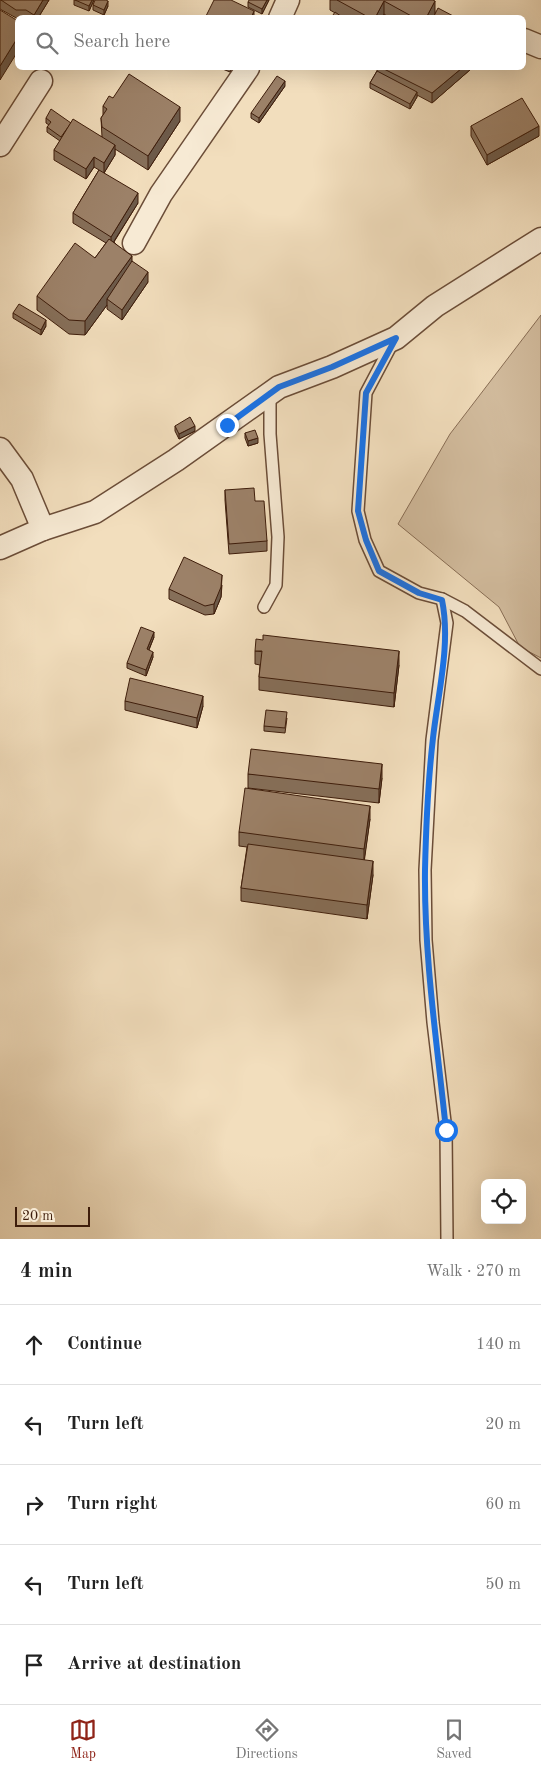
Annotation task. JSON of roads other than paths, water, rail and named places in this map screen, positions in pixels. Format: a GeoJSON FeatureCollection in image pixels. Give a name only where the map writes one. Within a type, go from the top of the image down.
{"type":"FeatureCollection","features":[{"type":"Feature","properties":{"kind":"street"},"geometry":{"type":"LineString","coordinates":[[281,15],[288,0]]}},
{"type":"Feature","properties":{"kind":"street"},"geometry":{"type":"LineString","coordinates":[[526,41],[541,47]]}},
{"type":"Feature","properties":{"kind":"street"},"geometry":{"type":"LineString","coordinates":[[134,243],[161,194],[247,70]]}},
{"type":"Feature","properties":{"kind":"street"},"geometry":{"type":"LineString","coordinates":[[0,145],[41,81]]}},
{"type":"Feature","properties":{"kind":"street"},"geometry":{"type":"LineString","coordinates":[[0,548],[43,529],[95,512],[176,460],[279,387],[332,367],[396,338],[435,306],[541,239]]}},
{"type":"Feature","properties":{"kind":"street"},"geometry":{"type":"LineString","coordinates":[[0,449],[22,479],[43,529]]}},
{"type":"Feature","properties":{"kind":"lane"},"geometry":{"type":"LineString","coordinates":[[396,338],[366,393],[358,511],[366,540],[379,571],[419,593],[442,600],[465,611],[541,669]]}},
{"type":"Feature","properties":{"kind":"lane"},"geometry":{"type":"LineString","coordinates":[[264,606],[276,585],[278,537],[270,434],[270,393]]}},
{"type":"Feature","properties":{"kind":"lane"},"geometry":{"type":"LineString","coordinates":[[442,600],[447,623],[432,740],[425,870],[426,940],[432,1013],[446,1130],[447,1239]]}}]}
